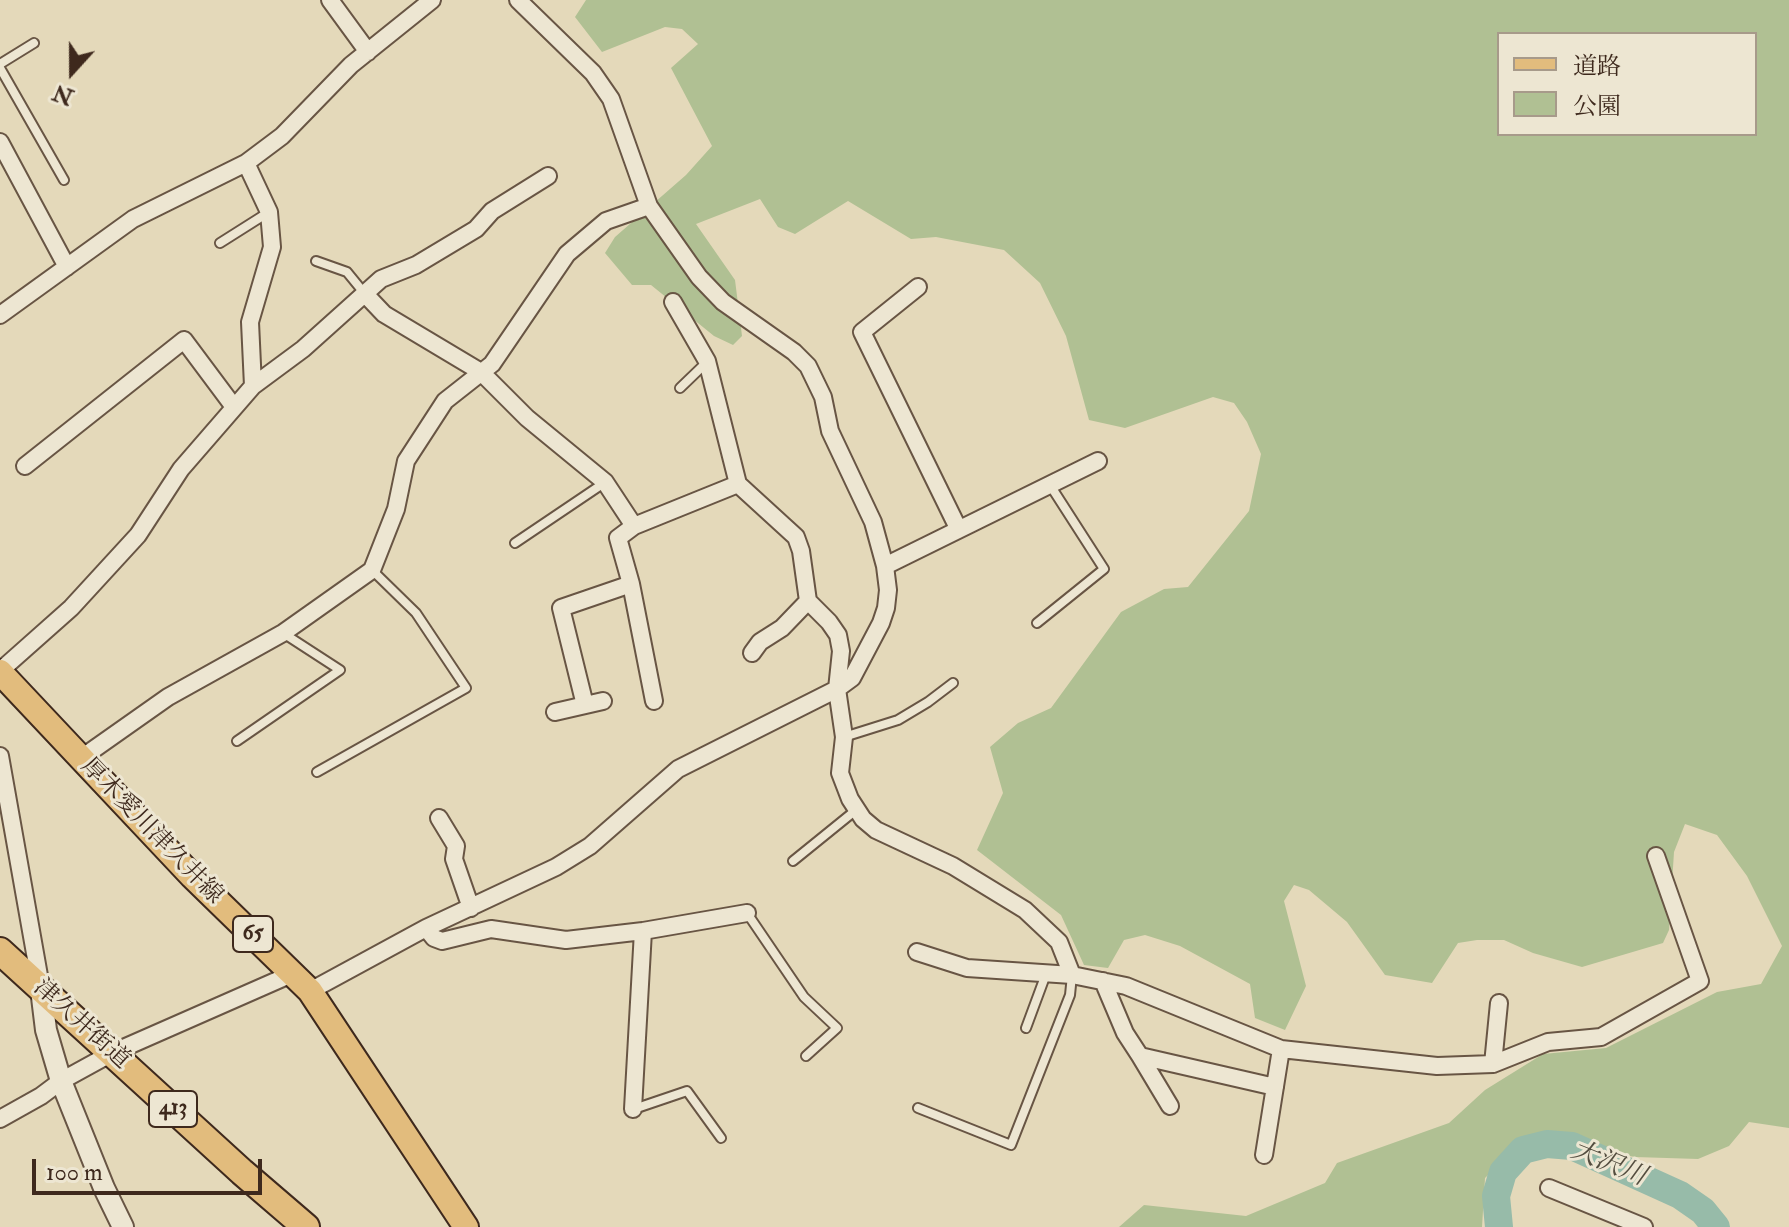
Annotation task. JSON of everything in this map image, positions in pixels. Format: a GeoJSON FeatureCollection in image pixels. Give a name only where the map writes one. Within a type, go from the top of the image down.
{"type":"FeatureCollection","features":[{"type":"Feature","properties":{"kind":"highway","name":"津久井街道"},"geometry":{"type":"LineString","coordinates":[[0,951],[306,1227]]}},
{"type":"Feature","properties":{"kind":"main road","name":"厚木愛川津久井線"},"geometry":{"type":"LineString","coordinates":[[0,672],[192,876],[302,982],[400,1123],[466,1227]]}},
{"type":"Feature","properties":{"kind":"street"},"geometry":{"type":"LineString","coordinates":[[330,0],[368,52]]}},
{"type":"Feature","properties":{"kind":"street"},"geometry":{"type":"LineString","coordinates":[[0,315],[133,219],[246,163],[282,136],[351,65],[432,0]]}},
{"type":"Feature","properties":{"kind":"street"},"geometry":{"type":"LineString","coordinates":[[0,1119],[112,1053],[302,982],[556,867],[590,846],[678,769],[837,689],[852,678],[881,623],[888,590],[873,522],[830,431],[823,397],[808,366],[794,352],[723,302],[699,277],[649,206],[611,99],[593,73],[518,0]]}},
{"type":"Feature","properties":{"kind":"street"},"geometry":{"type":"LineString","coordinates":[[0,142],[67,267]]}},
{"type":"Feature","properties":{"kind":"street"},"geometry":{"type":"LineString","coordinates":[[246,163],[269,212],[272,247],[250,322],[253,386]]}},
{"type":"Feature","properties":{"kind":"street"},"geometry":{"type":"LineString","coordinates":[[0,672],[71,608],[138,535],[181,469],[253,386],[303,349],[381,279],[416,265],[476,229],[492,211],[548,176]]}},
{"type":"Feature","properties":{"kind":"street"},"geometry":{"type":"LineString","coordinates":[[80,759],[168,697],[283,633],[372,570],[396,509],[406,461],[445,401],[492,364],[567,254],[606,221],[649,206]]}},
{"type":"Feature","properties":{"kind":"street"},"geometry":{"type":"LineString","coordinates":[[918,287],[862,332],[958,528]]}},
{"type":"Feature","properties":{"kind":"street"},"geometry":{"type":"LineString","coordinates":[[365,294],[384,314],[481,372],[527,418],[605,482],[634,526]]}},
{"type":"Feature","properties":{"kind":"street"},"geometry":{"type":"LineString","coordinates":[[673,302],[707,361],[738,484],[796,537],[808,601],[838,635],[841,651],[837,689],[844,737],[840,773],[856,810],[888,837],[953,866],[1025,910],[1059,942],[1072,975]]}},
{"type":"Feature","properties":{"kind":"street"},"geometry":{"type":"LineString","coordinates":[[25,466],[184,340],[234,407]]}},
{"type":"Feature","properties":{"kind":"street"},"geometry":{"type":"LineString","coordinates":[[885,566],[1098,461]]}},
{"type":"Feature","properties":{"kind":"street"},"geometry":{"type":"LineString","coordinates":[[654,701],[631,584],[618,538],[634,526],[738,484]]}},
{"type":"Feature","properties":{"kind":"street"},"geometry":{"type":"LineString","coordinates":[[585,705],[561,608],[631,584]]}},
{"type":"Feature","properties":{"kind":"street"},"geometry":{"type":"LineString","coordinates":[[752,653],[760,642],[782,628],[808,601]]}},
{"type":"Feature","properties":{"kind":"street"},"geometry":{"type":"LineString","coordinates":[[555,712],[603,701]]}},
{"type":"Feature","properties":{"kind":"street"},"geometry":{"type":"LineString","coordinates":[[0,756],[46,1030],[61,1081],[123,1227]]}},
{"type":"Feature","properties":{"kind":"street"},"geometry":{"type":"LineString","coordinates":[[439,818],[456,846],[454,859],[471,908]]}},
{"type":"Feature","properties":{"kind":"street"},"geometry":{"type":"LineString","coordinates":[[917,952],[967,968],[1072,975],[1103,981],[1146,993],[1281,1049],[1437,1066],[1493,1064],[1548,1042],[1601,1037],[1700,981],[1656,856]]}},
{"type":"Feature","properties":{"kind":"street"},"geometry":{"type":"LineString","coordinates":[[426,928],[438,940],[447,942],[491,929],[566,940],[643,931],[747,913]]}},
{"type":"Feature","properties":{"kind":"street"},"geometry":{"type":"LineString","coordinates":[[633,1109],[643,931]]}},
{"type":"Feature","properties":{"kind":"street"},"geometry":{"type":"LineString","coordinates":[[1103,981],[1125,1033],[1170,1106]]}},
{"type":"Feature","properties":{"kind":"street"},"geometry":{"type":"LineString","coordinates":[[1493,1064],[1499,1003]]}},
{"type":"Feature","properties":{"kind":"street"},"geometry":{"type":"LineString","coordinates":[[1264,1155],[1281,1049]]}},
{"type":"Feature","properties":{"kind":"street"},"geometry":{"type":"LineString","coordinates":[[1140,1056],[1275,1087]]}},
{"type":"Feature","properties":{"kind":"street"},"geometry":{"type":"LineString","coordinates":[[1549,1188],[1644,1227]]}},
{"type":"Feature","properties":{"kind":"lane"},"geometry":{"type":"LineString","coordinates":[[34,43],[0,66],[64,180]]}},
{"type":"Feature","properties":{"kind":"lane"},"geometry":{"type":"LineString","coordinates":[[220,243],[269,212]]}},
{"type":"Feature","properties":{"kind":"lane"},"geometry":{"type":"LineString","coordinates":[[316,261],[347,272],[365,294]]}},
{"type":"Feature","properties":{"kind":"lane"},"geometry":{"type":"LineString","coordinates":[[680,388],[707,361]]}},
{"type":"Feature","properties":{"kind":"lane"},"geometry":{"type":"LineString","coordinates":[[515,543],[605,482]]}},
{"type":"Feature","properties":{"kind":"lane"},"geometry":{"type":"LineString","coordinates":[[1037,623],[1104,569],[1050,485]]}},
{"type":"Feature","properties":{"kind":"lane"},"geometry":{"type":"LineString","coordinates":[[317,772],[466,688],[416,613],[372,570]]}},
{"type":"Feature","properties":{"kind":"lane"},"geometry":{"type":"LineString","coordinates":[[237,741],[340,670],[283,633]]}},
{"type":"Feature","properties":{"kind":"lane"},"geometry":{"type":"LineString","coordinates":[[844,737],[898,720],[953,683]]}},
{"type":"Feature","properties":{"kind":"lane"},"geometry":{"type":"LineString","coordinates":[[793,861],[856,810]]}},
{"type":"Feature","properties":{"kind":"lane"},"geometry":{"type":"LineString","coordinates":[[747,913],[804,997],[837,1028],[806,1056]]}},
{"type":"Feature","properties":{"kind":"lane"},"geometry":{"type":"LineString","coordinates":[[1026,1028],[1046,974]]}},
{"type":"Feature","properties":{"kind":"lane"},"geometry":{"type":"LineString","coordinates":[[918,1108],[1011,1145],[1070,995],[1072,975]]}},
{"type":"Feature","properties":{"kind":"lane"},"geometry":{"type":"LineString","coordinates":[[633,1109],[687,1091],[721,1138]]}},
{"type":"Feature","properties":{"kind":"green space"},"geometry":{"type":"Polygon","coordinates":[[[586,0],[1789,0],[1789,1128],[1749,1122],[1729,1146],[1698,1159],[1635,1157],[1550,1140],[1517,1147],[1485,1178],[1482,1227],[1119,1227],[1144,1205],[1246,1216],[1325,1183],[1337,1163],[1449,1123],[1485,1090],[1543,1054],[1606,1048],[1717,992],[1761,984],[1782,946],[1747,876],[1717,835],[1685,824],[1674,852],[1669,930],[1663,943],[1582,967],[1533,953],[1504,940],[1477,940],[1458,943],[1432,983],[1385,975],[1347,922],[1309,890],[1294,885],[1284,901],[1306,986],[1285,1030],[1255,1018],[1250,984],[1180,946],[1145,935],[1124,940],[1108,968],[1084,965],[1061,915],[977,850],[1003,793],[990,747],[1018,723],[1051,708],[1121,612],[1164,589],[1188,587],[1249,511],[1261,454],[1247,422],[1234,403],[1213,397],[1125,428],[1089,420],[1066,336],[1040,283],[1004,250],[936,237],[911,239],[848,201],[795,234],[778,227],[760,199],[696,224],[735,280],[742,336],[733,345],[714,336],[651,285],[632,285],[605,253],[615,237],[686,175],[712,146],[671,68],[698,44],[682,29],[665,27],[602,52],[575,17],[586,0]]]}},
{"type":"Feature","properties":{"kind":"waterway","name":"大沢川"},"geometry":{"type":"LineString","coordinates":[[1499,1227],[1496,1196],[1503,1172],[1523,1150],[1547,1144],[1572,1146],[1680,1195],[1703,1211],[1716,1227]]}}]}
